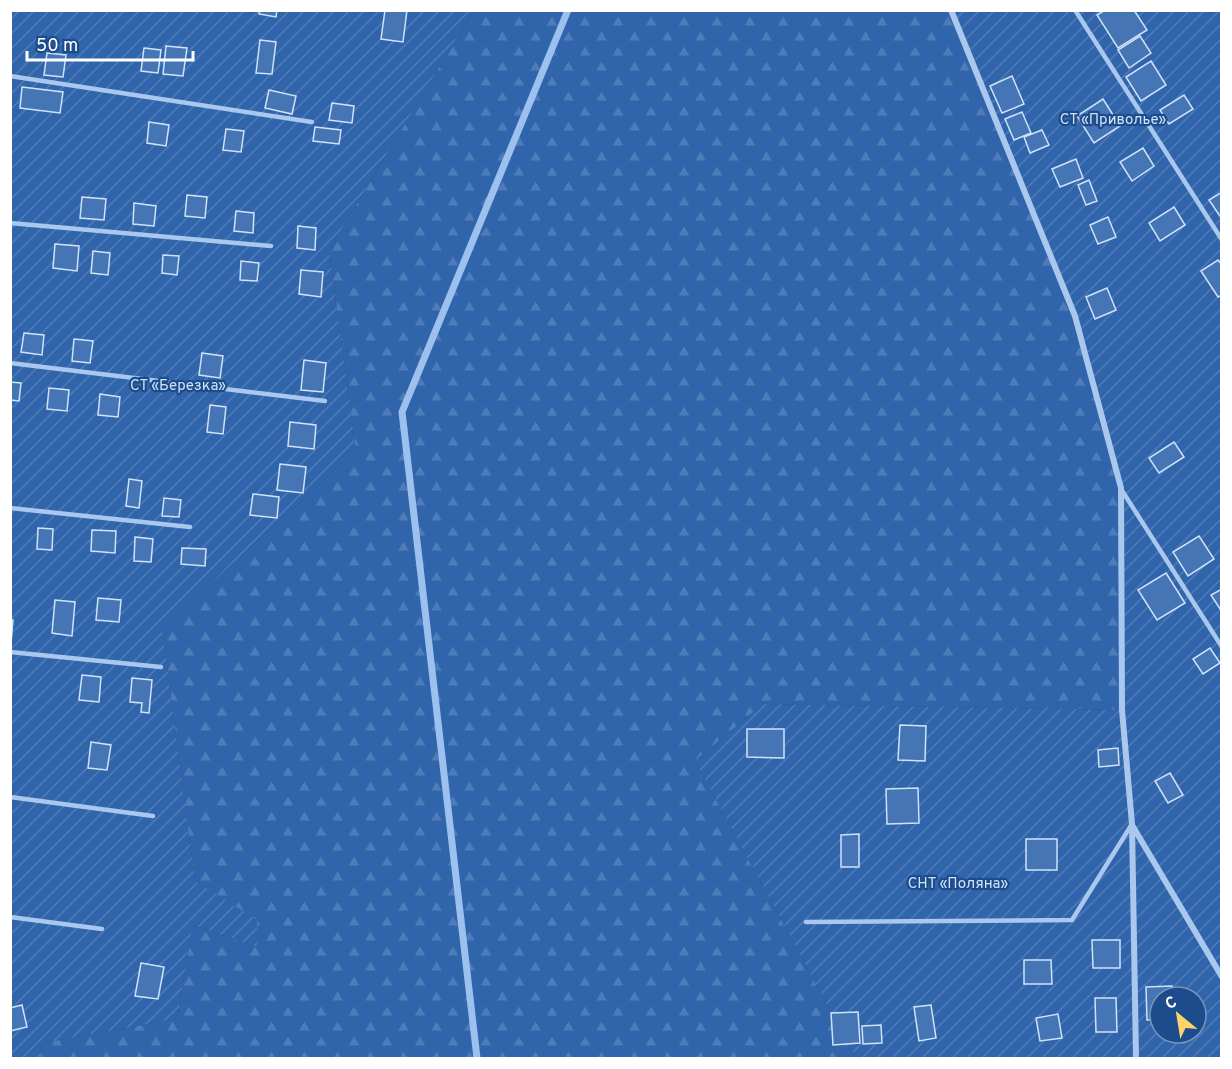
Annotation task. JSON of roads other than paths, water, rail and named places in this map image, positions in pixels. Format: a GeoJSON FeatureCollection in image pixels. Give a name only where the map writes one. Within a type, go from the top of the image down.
{"type":"FeatureCollection","features":[{"type":"Feature","properties":{"kind":"street"},"geometry":{"type":"LineString","coordinates":[[951,10],[1075,316],[1120,488],[1122,710],[1132,824],[1136,1059]]}},
{"type":"Feature","properties":{"kind":"street"},"geometry":{"type":"LineString","coordinates":[[1132,824],[1221,978]]}},
{"type":"Feature","properties":{"kind":"lane"},"geometry":{"type":"LineString","coordinates":[[1075,10],[1221,240]]}},
{"type":"Feature","properties":{"kind":"lane"},"geometry":{"type":"LineString","coordinates":[[10,76],[312,122]]}},
{"type":"Feature","properties":{"kind":"lane"},"geometry":{"type":"LineString","coordinates":[[10,223],[271,246]]}},
{"type":"Feature","properties":{"kind":"lane"},"geometry":{"type":"LineString","coordinates":[[10,363],[325,401]]}},
{"type":"Feature","properties":{"kind":"lane"},"geometry":{"type":"LineString","coordinates":[[1120,488],[1221,646]]}},
{"type":"Feature","properties":{"kind":"lane"},"geometry":{"type":"LineString","coordinates":[[10,507],[190,527]]}},
{"type":"Feature","properties":{"kind":"lane"},"geometry":{"type":"LineString","coordinates":[[10,652],[161,667]]}},
{"type":"Feature","properties":{"kind":"lane"},"geometry":{"type":"LineString","coordinates":[[10,797],[153,816]]}},
{"type":"Feature","properties":{"kind":"lane"},"geometry":{"type":"LineString","coordinates":[[806,922],[1072,920],[1132,824]]}},
{"type":"Feature","properties":{"kind":"lane"},"geometry":{"type":"LineString","coordinates":[[10,917],[102,929]]}},
{"type":"Feature","properties":{"kind":"waterway"},"geometry":{"type":"LineString","coordinates":[[477,1058],[402,412],[568,10]]}},
{"type":"Feature","properties":{"kind":"park label","name":"СТ «Приволье»"},"geometry":{"type":"Point","coordinates":[1113,119]}},
{"type":"Feature","properties":{"kind":"park label","name":"СТ «Березка»"},"geometry":{"type":"Point","coordinates":[178,385]}},
{"type":"Feature","properties":{"kind":"park label","name":"СНТ «Поляна»"},"geometry":{"type":"Point","coordinates":[958,883]}}]}
